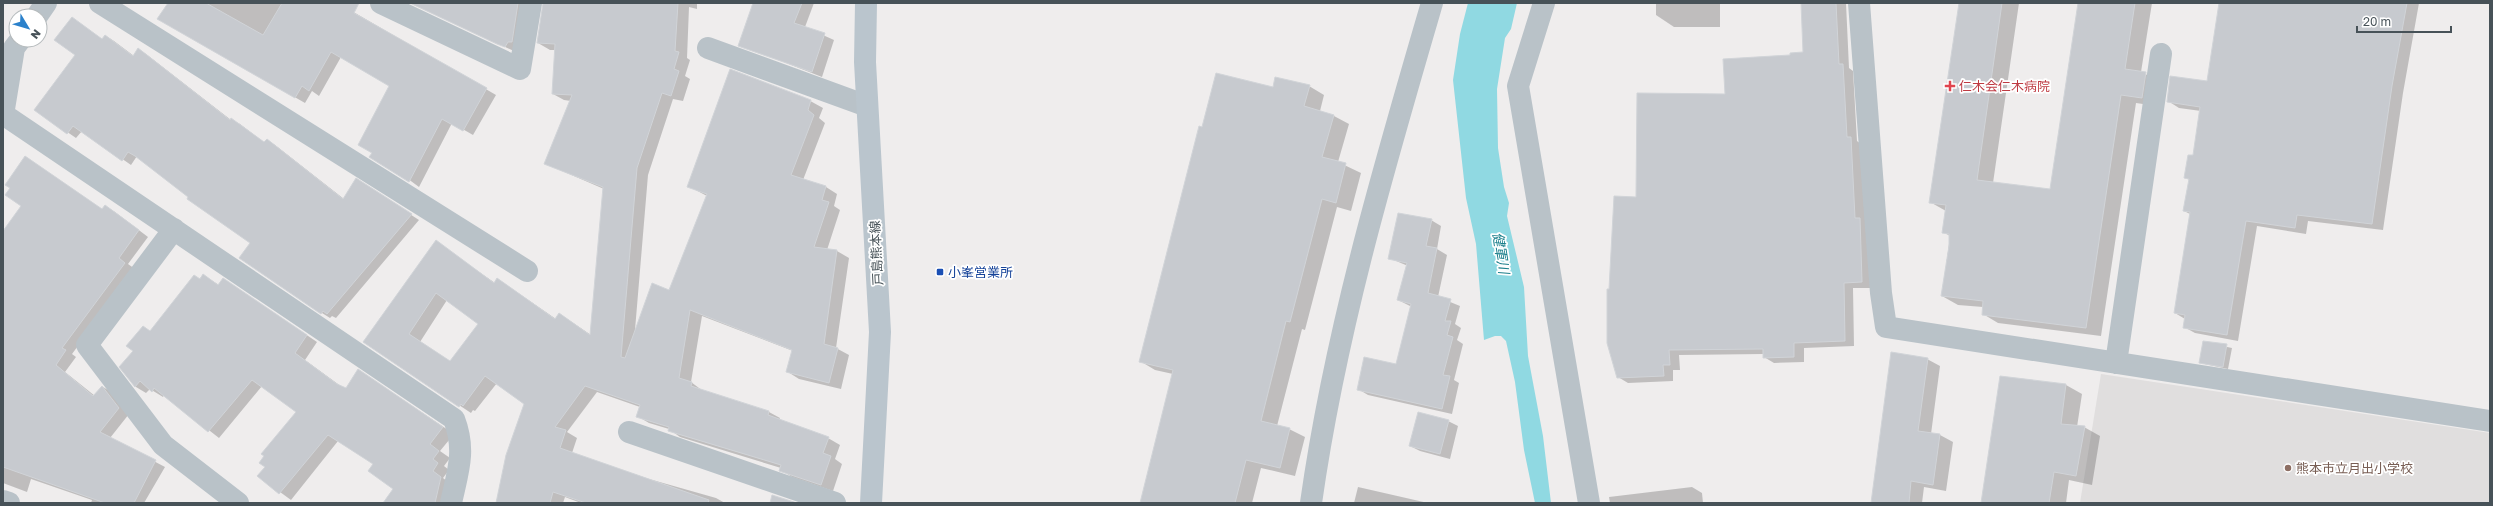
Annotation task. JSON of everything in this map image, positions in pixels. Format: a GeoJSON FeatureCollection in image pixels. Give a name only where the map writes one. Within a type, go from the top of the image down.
{"type":"FeatureCollection","features":[{"type":"Feature","properties":{"kind":"main road","name":"戸島熊本線"},"geometry":{"type":"LineString","coordinates":[[866,3],[865,62],[880,332],[871,503]]}},
{"type":"Feature","properties":{"kind":"street"},"geometry":{"type":"LineString","coordinates":[[100,3],[527,271]]}},
{"type":"Feature","properties":{"kind":"street"},"geometry":{"type":"LineString","coordinates":[[381,3],[520,69],[531,3]]}},
{"type":"Feature","properties":{"kind":"street"},"geometry":{"type":"LineString","coordinates":[[1311,503],[1320,435],[1379,184],[1432,3]]}},
{"type":"Feature","properties":{"kind":"street"},"geometry":{"type":"LineString","coordinates":[[1544,3],[1518,86],[1589,503]]}},
{"type":"Feature","properties":{"kind":"street"},"geometry":{"type":"LineString","coordinates":[[1859,3],[1881,293],[1886,327],[2490,421]]}},
{"type":"Feature","properties":{"kind":"street"},"geometry":{"type":"LineString","coordinates":[[14,48],[5,87],[3,114],[454,419],[461,436],[461,458],[451,503]]}},
{"type":"Feature","properties":{"kind":"street"},"geometry":{"type":"LineString","coordinates":[[708,48],[867,106]]}},
{"type":"Feature","properties":{"kind":"street"},"geometry":{"type":"LineString","coordinates":[[2116,363],[2161,54]]}},
{"type":"Feature","properties":{"kind":"street"},"geometry":{"type":"LineString","coordinates":[[174,229],[87,345],[163,445],[238,503]]}},
{"type":"Feature","properties":{"kind":"street"},"geometry":{"type":"LineString","coordinates":[[629,432],[835,503]]}},
{"type":"Feature","properties":{"kind":"street"},"geometry":{"type":"LineString","coordinates":[[3,500],[9,503]]}},
{"type":"Feature","properties":{"kind":"shaded area","name":"熊本市立月出小学校"},"geometry":{"type":"Polygon","coordinates":[[[2101,374],[2490,433],[2490,503],[2080,503],[2101,374]]]}},
{"type":"Feature","properties":{"kind":"water","name":"健軍川"},"geometry":{"type":"Polygon","coordinates":[[[1468,3],[1517,3],[1511,29],[1505,38],[1497,89],[1498,148],[1504,187],[1509,203],[1507,216],[1524,287],[1528,356],[1543,436],[1551,503],[1535,503],[1524,450],[1515,382],[1506,341],[1501,336],[1495,336],[1484,340],[1476,244],[1466,198],[1453,80],[1460,34],[1468,3]]]}},
{"type":"Feature","properties":{"kind":"building"},"geometry":{"type":"Polygon","coordinates":[[[168,3],[206,3],[263,35],[282,3],[359,3],[354,13],[487,88],[463,131],[442,119],[409,182],[369,157],[372,153],[358,145],[389,86],[331,52],[309,91],[302,86],[295,98],[157,19],[168,3]]]}},
{"type":"Feature","properties":{"kind":"building"},"geometry":{"type":"Polygon","coordinates":[[[410,3],[518,3],[512,42],[508,42],[505,47],[497,44],[410,3]]]}},
{"type":"Feature","properties":{"kind":"building"},"geometry":{"type":"Polygon","coordinates":[[[543,3],[678,3],[675,51],[679,52],[674,69],[679,71],[671,96],[662,93],[637,168],[621,357],[625,358],[652,283],[669,290],[707,194],[687,187],[730,69],[811,100],[808,110],[814,115],[791,175],[826,186],[822,200],[829,202],[814,247],[837,250],[824,344],[838,348],[829,383],[786,372],[792,350],[690,310],[679,378],[692,382],[691,386],[769,411],[768,415],[829,437],[823,453],[831,456],[821,485],[779,471],[781,465],[668,431],[669,427],[636,417],[640,405],[585,386],[555,427],[566,430],[560,448],[709,500],[708,503],[586,503],[553,492],[550,503],[496,503],[506,455],[524,404],[485,376],[463,406],[461,404],[459,407],[363,342],[436,240],[494,283],[497,278],[555,319],[559,313],[590,335],[603,187],[544,164],[572,95],[552,94],[555,44],[537,43],[543,3]],[[436,293],[409,334],[450,361],[478,324],[436,293]]]}},
{"type":"Feature","properties":{"kind":"building"},"geometry":{"type":"Polygon","coordinates":[[[753,3],[802,3],[794,23],[825,33],[812,72],[738,46],[753,3]]]}},
{"type":"Feature","properties":{"kind":"building"},"geometry":{"type":"Polygon","coordinates":[[[1801,3],[1836,3],[1839,64],[1843,64],[1847,137],[1851,137],[1855,218],[1860,218],[1862,282],[1844,283],[1845,341],[1794,343],[1794,357],[1763,358],[1763,349],[1669,350],[1670,365],[1663,365],[1664,376],[1617,378],[1607,343],[1607,289],[1609,289],[1614,196],[1636,197],[1637,93],[1725,94],[1723,59],[1790,55],[1790,53],[1803,52],[1801,3]]]}},
{"type":"Feature","properties":{"kind":"building"},"geometry":{"type":"Polygon","coordinates":[[[1959,3],[2002,3],[1977,180],[2050,189],[2078,3],[2135,3],[2125,69],[2146,72],[2142,98],[2121,95],[2086,328],[1982,315],[1983,301],[1941,296],[1949,246],[1949,234],[1942,233],[1946,205],[1929,203],[1959,3]]]}},
{"type":"Feature","properties":{"kind":"building"},"geometry":{"type":"Polygon","coordinates":[[[2219,3],[2407,3],[2392,86],[2372,224],[2297,215],[2295,228],[2246,221],[2227,335],[2183,328],[2185,315],[2174,313],[2190,212],[2183,211],[2189,179],[2184,178],[2188,155],[2193,155],[2200,107],[2167,102],[2170,76],[2207,81],[2219,3]]]}},
{"type":"Feature","properties":{"kind":"building"},"geometry":{"type":"Polygon","coordinates":[[[72,17],[102,39],[105,35],[133,56],[138,48],[230,120],[231,118],[264,142],[267,139],[343,199],[356,178],[412,214],[327,314],[323,311],[321,314],[239,258],[250,243],[187,199],[188,197],[135,156],[128,152],[122,161],[73,126],[67,134],[34,110],[75,55],[54,40],[72,17]]]}},
{"type":"Feature","properties":{"kind":"building"},"geometry":{"type":"Polygon","coordinates":[[[1216,73],[1273,87],[1275,77],[1310,85],[1304,106],[1334,115],[1322,157],[1346,163],[1336,203],[1322,199],[1290,322],[1286,321],[1261,421],[1290,428],[1280,468],[1246,460],[1235,503],[1140,503],[1173,370],[1139,362],[1199,126],[1202,127],[1216,73]]]}},
{"type":"Feature","properties":{"kind":"building"},"geometry":{"type":"Polygon","coordinates":[[[25,156],[102,209],[105,205],[139,230],[119,258],[125,263],[62,348],[66,350],[56,365],[93,396],[102,386],[119,408],[100,432],[156,460],[134,503],[105,503],[3,467],[3,231],[21,206],[5,195],[10,188],[5,185],[25,156]]]}},
{"type":"Feature","properties":{"kind":"building"},"geometry":{"type":"Polygon","coordinates":[[[1398,213],[1432,219],[1426,246],[1437,248],[1428,293],[1451,299],[1445,321],[1451,321],[1447,335],[1453,337],[1443,375],[1450,376],[1442,409],[1357,390],[1364,357],[1396,364],[1411,304],[1397,300],[1407,263],[1388,259],[1398,213]]]}},
{"type":"Feature","properties":{"kind":"building"},"geometry":{"type":"Polygon","coordinates":[[[203,274],[218,285],[223,278],[307,335],[295,353],[337,384],[346,388],[358,369],[443,427],[430,444],[439,451],[433,459],[438,463],[433,471],[441,477],[435,503],[383,503],[393,489],[368,471],[373,464],[328,435],[279,494],[257,476],[265,467],[259,463],[264,456],[261,454],[296,412],[252,380],[208,432],[154,388],[152,392],[140,381],[135,387],[119,367],[133,351],[126,346],[143,326],[150,331],[194,275],[200,279],[203,274]]]}},
{"type":"Feature","properties":{"kind":"building"},"geometry":{"type":"Polygon","coordinates":[[[2203,341],[2227,344],[2223,367],[2199,363],[2203,341]]]}},
{"type":"Feature","properties":{"kind":"building"},"geometry":{"type":"Polygon","coordinates":[[[1891,352],[1928,358],[1918,431],[1940,434],[1933,485],[1911,481],[1909,503],[1871,503],[1891,352]]]}},
{"type":"Feature","properties":{"kind":"building"},"geometry":{"type":"Polygon","coordinates":[[[2000,376],[2066,384],[2061,424],[2085,426],[2076,476],[2054,472],[2049,503],[1981,503],[2000,376]]]}},
{"type":"Feature","properties":{"kind":"building"},"geometry":{"type":"Polygon","coordinates":[[[1418,412],[1449,420],[1440,454],[1409,446],[1418,412]]]}},
{"type":"Feature","properties":{"kind":"building"},"geometry":{"type":"Polygon","coordinates":[[[772,495],[797,503],[770,503],[772,495]]]}},
{"type":"Feature","properties":{"kind":"place","name":"仁木会仁木病院"},"geometry":{"type":"Point","coordinates":[1950,86]}},
{"type":"Feature","properties":{"kind":"place","name":"小峯営業所"},"geometry":{"type":"Point","coordinates":[940,272]}},
{"type":"Feature","properties":{"kind":"place","name":"熊本市立月出小学校"},"geometry":{"type":"Point","coordinates":[2288,468]}}]}
